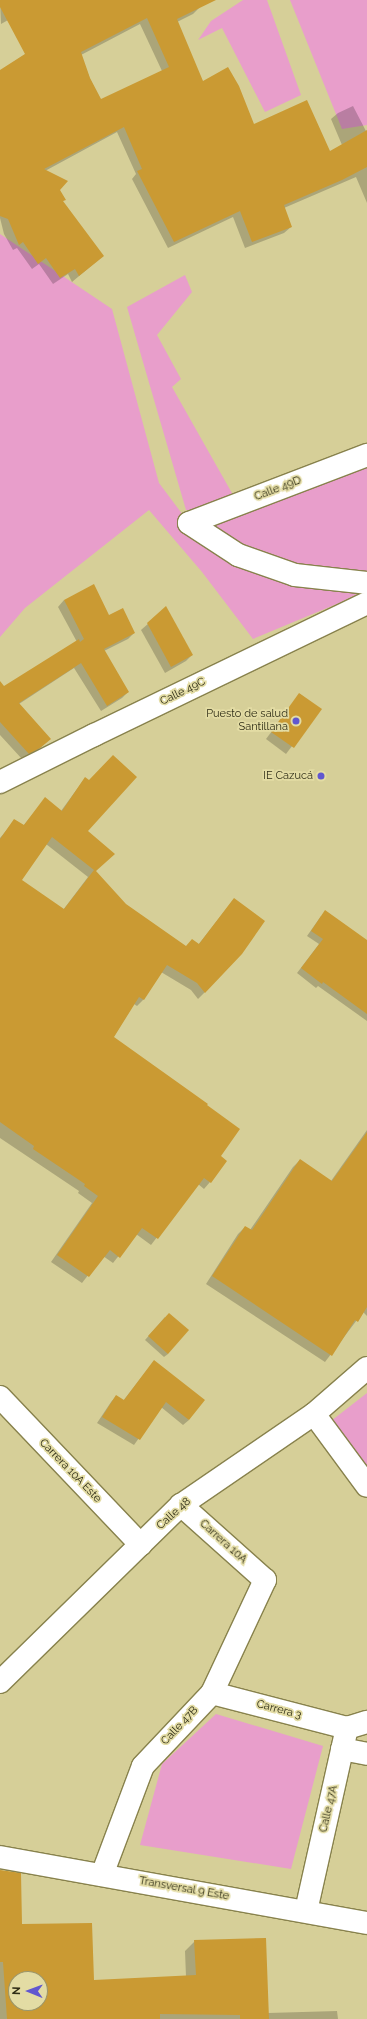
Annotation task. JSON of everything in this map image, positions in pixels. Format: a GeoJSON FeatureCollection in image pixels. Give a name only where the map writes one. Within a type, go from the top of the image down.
{"type":"FeatureCollection","features":[{"type":"Feature","properties":{"kind":"street","name":"Calle 49D"},"geometry":{"type":"LineString","coordinates":[[367,455],[189,523],[238,555],[295,575],[367,584]]}},
{"type":"Feature","properties":{"kind":"street","name":"Calle 49C"},"geometry":{"type":"LineString","coordinates":[[0,782],[367,603]]}},
{"type":"Feature","properties":{"kind":"street","name":"Calle 48"},"geometry":{"type":"LineString","coordinates":[[0,1682],[181,1505],[314,1414],[367,1368]]}},
{"type":"Feature","properties":{"kind":"street","name":"Carrera 10A Este"},"geometry":{"type":"LineString","coordinates":[[0,1397],[141,1545]]}},
{"type":"Feature","properties":{"kind":"street"},"geometry":{"type":"LineString","coordinates":[[314,1414],[367,1486]]}},
{"type":"Feature","properties":{"kind":"street","name":"Carrera 10A"},"geometry":{"type":"LineString","coordinates":[[181,1505],[265,1580]]}},
{"type":"Feature","properties":{"kind":"street","name":"Calle 47B"},"geometry":{"type":"LineString","coordinates":[[102,1875],[143,1766],[212,1693],[265,1580]]}},
{"type":"Feature","properties":{"kind":"street","name":"Carrera 3"},"geometry":{"type":"LineString","coordinates":[[212,1693],[352,1733],[367,1754]]}},
{"type":"Feature","properties":{"kind":"street","name":"Calle 47A"},"geometry":{"type":"LineString","coordinates":[[306,1911],[352,1733]]}},
{"type":"Feature","properties":{"kind":"street","name":"Transversal 9 Este"},"geometry":{"type":"LineString","coordinates":[[0,1857],[367,1923]]}},
{"type":"Feature","properties":{"kind":"shaded area"},"geometry":{"type":"Polygon","coordinates":[[[243,0],[267,0],[301,95],[265,112],[222,28],[198,40],[211,21],[243,0]]]}},
{"type":"Feature","properties":{"kind":"shaded area"},"geometry":{"type":"Polygon","coordinates":[[[290,0],[367,0],[367,125],[342,129],[290,0]]]}},
{"type":"Feature","properties":{"kind":"shaded area"},"geometry":{"type":"Polygon","coordinates":[[[0,234],[112,309],[159,483],[189,523],[218,511],[186,510],[127,307],[185,275],[192,292],[157,335],[181,379],[172,387],[237,502],[367,451],[367,589],[339,603],[253,639],[202,572],[149,510],[25,608],[0,637],[0,234]]]}},
{"type":"Feature","properties":{"kind":"shaded area"},"geometry":{"type":"Polygon","coordinates":[[[367,1393],[367,1469],[331,1421],[367,1393]]]}},
{"type":"Feature","properties":{"kind":"shaded area"},"geometry":{"type":"Polygon","coordinates":[[[216,1714],[323,1746],[291,1869],[140,1845],[162,1764],[216,1714]]]}},
{"type":"Feature","properties":{"kind":"building"},"geometry":{"type":"Polygon","coordinates":[[[0,0],[216,0],[177,19],[203,81],[228,67],[239,86],[254,124],[307,100],[330,151],[367,130],[367,167],[342,180],[284,205],[292,227],[252,242],[240,211],[174,242],[137,171],[142,169],[124,127],[44,169],[68,181],[60,190],[66,200],[63,201],[104,256],[79,276],[75,269],[60,278],[46,258],[38,264],[23,242],[19,245],[8,219],[0,216],[0,70],[25,54],[0,7],[0,0]],[[147,18],[81,52],[90,78],[101,99],[169,67],[147,18]]]}},
{"type":"Feature","properties":{"kind":"building"},"geometry":{"type":"Polygon","coordinates":[[[94,584],[109,615],[123,608],[135,633],[104,649],[129,692],[107,706],[81,663],[19,703],[51,739],[40,748],[29,754],[0,722],[0,681],[4,686],[79,639],[80,642],[84,639],[64,600],[94,584]]]}},
{"type":"Feature","properties":{"kind":"building"},"geometry":{"type":"Polygon","coordinates":[[[166,606],[193,655],[171,667],[147,623],[166,606]]]}},
{"type":"Feature","properties":{"kind":"building","name":"Puesto de salud Santillana"},"geometry":{"type":"Polygon","coordinates":[[[299,693],[322,709],[294,748],[271,732],[299,693]]]}},
{"type":"Feature","properties":{"kind":"building"},"geometry":{"type":"Polygon","coordinates":[[[113,755],[137,777],[88,831],[115,854],[96,871],[126,904],[186,946],[192,939],[199,944],[234,898],[265,921],[242,954],[205,993],[197,983],[167,965],[144,1000],[139,997],[114,1037],[208,1104],[207,1105],[240,1129],[221,1156],[227,1161],[211,1183],[204,1178],[158,1239],[142,1228],[120,1258],[110,1250],[89,1277],[57,1255],[98,1196],[84,1186],[85,1184],[33,1149],[34,1146],[0,1122],[0,839],[14,819],[24,825],[45,797],[62,811],[85,777],[89,780],[113,755]],[[52,837],[22,880],[64,909],[94,870],[52,837]]]}},
{"type":"Feature","properties":{"kind":"building"},"geometry":{"type":"Polygon","coordinates":[[[325,910],[367,940],[367,1014],[301,968],[323,939],[311,931],[325,910]]]}},
{"type":"Feature","properties":{"kind":"building"},"geometry":{"type":"Polygon","coordinates":[[[367,1132],[367,1307],[358,1322],[355,1320],[332,1356],[212,1276],[245,1226],[252,1230],[300,1159],[332,1181],[367,1132]]]}},
{"type":"Feature","properties":{"kind":"building"},"geometry":{"type":"Polygon","coordinates":[[[169,1313],[189,1330],[168,1354],[148,1336],[169,1313]]]}},
{"type":"Feature","properties":{"kind":"building"},"geometry":{"type":"Polygon","coordinates":[[[154,1360],[205,1400],[189,1420],[166,1402],[140,1440],[102,1417],[116,1395],[124,1400],[154,1360]]]}},
{"type":"Feature","properties":{"kind":"building"},"geometry":{"type":"Polygon","coordinates":[[[0,1870],[21,1873],[22,1924],[92,1923],[94,1980],[196,1975],[194,1940],[266,1938],[269,2019],[240,2019],[240,2015],[160,2014],[160,2019],[7,2019],[3,1962],[0,1962],[0,1870]]]}},
{"type":"Feature","properties":{"kind":"place","name":"Puesto de salud Santillana"},"geometry":{"type":"Point","coordinates":[296,721]}},
{"type":"Feature","properties":{"kind":"place","name":"IE Cazucá"},"geometry":{"type":"Point","coordinates":[321,776]}}]}
